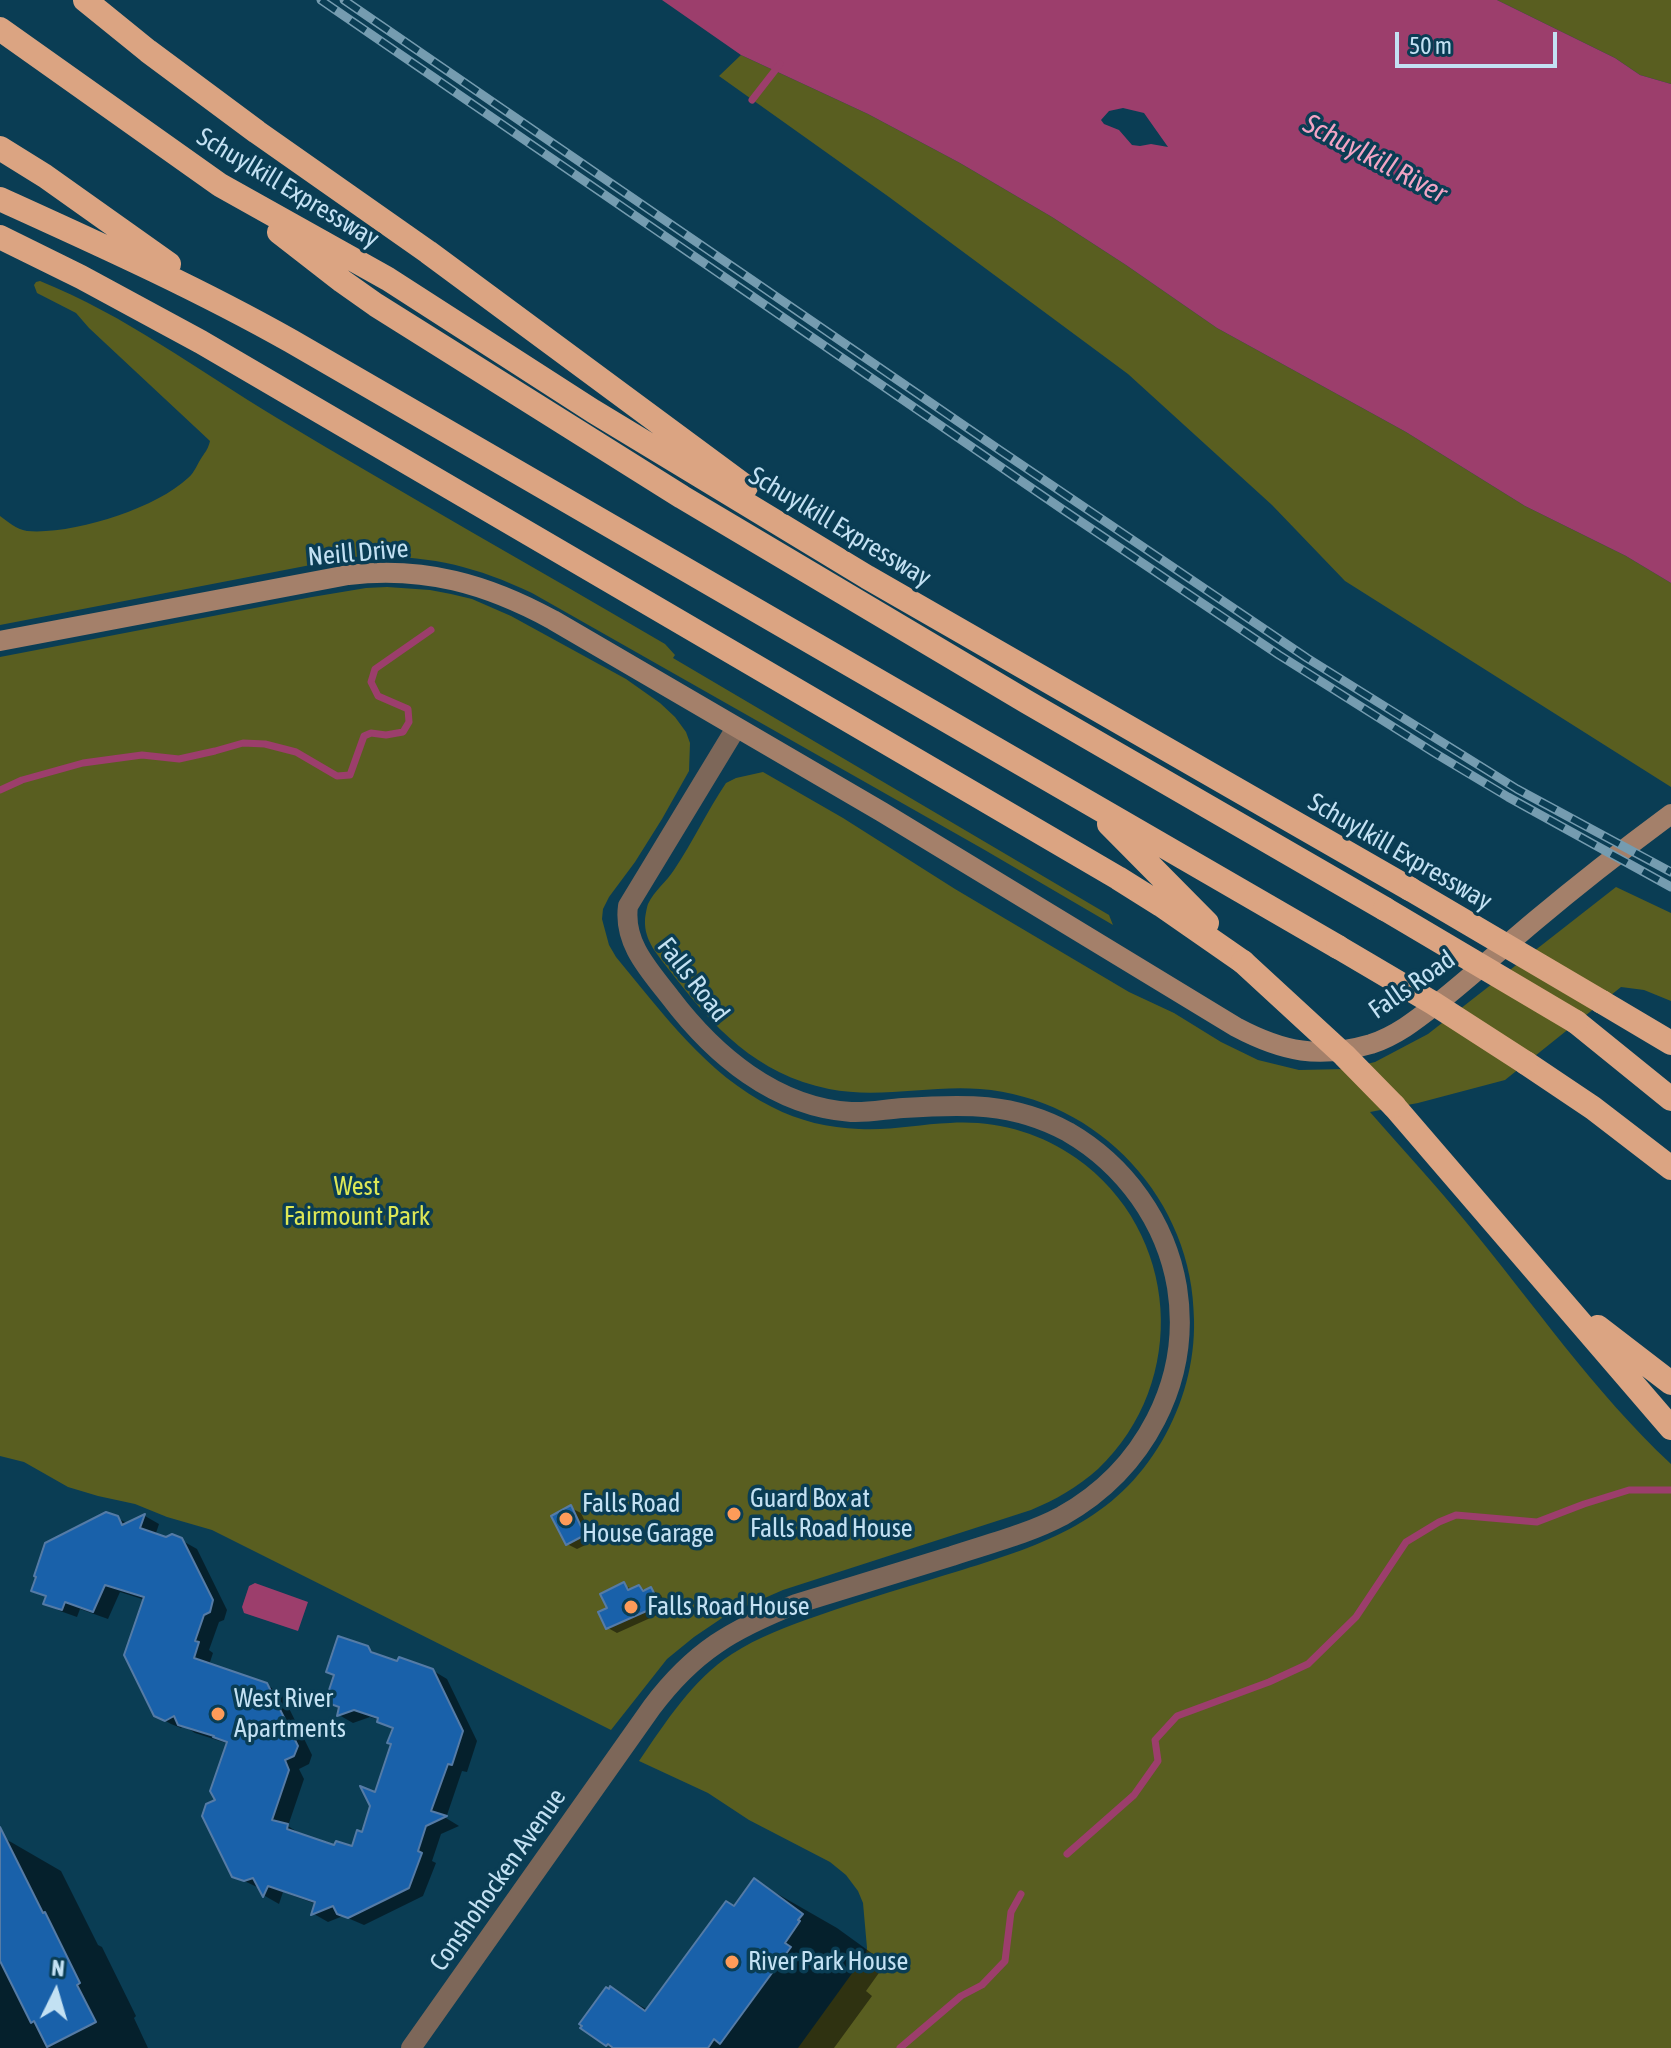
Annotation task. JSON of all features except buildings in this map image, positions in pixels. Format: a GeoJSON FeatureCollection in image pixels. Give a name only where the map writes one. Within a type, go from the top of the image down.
{"type":"FeatureCollection","features":[{"type":"Feature","properties":{"kind":"highway"},"geometry":{"type":"LineString","coordinates":[[85,0],[257,132],[453,270],[867,577]]}},
{"type":"Feature","properties":{"kind":"highway","name":"Schuylkill Expressway"},"geometry":{"type":"LineString","coordinates":[[0,29],[220,185],[388,279],[593,411],[867,577],[1671,1043]]}},
{"type":"Feature","properties":{"kind":"highway"},"geometry":{"type":"LineString","coordinates":[[0,148],[45,176],[224,304]]}},
{"type":"Feature","properties":{"kind":"highway"},"geometry":{"type":"LineString","coordinates":[[220,185],[342,281],[580,435],[1027,702],[1671,1076]]}},
{"type":"Feature","properties":{"kind":"highway"},"geometry":{"type":"LineString","coordinates":[[0,199],[224,304],[1085,800],[1433,1003],[1593,1108],[1671,1168]]}},
{"type":"Feature","properties":{"kind":"highway"},"geometry":{"type":"LineString","coordinates":[[0,237],[201,342],[1118,878],[1243,962]]}},
{"type":"Feature","properties":{"kind":"highway"},"geometry":{"type":"LineString","coordinates":[[1085,800],[1243,962],[1394,1106],[1671,1428]]}},
{"type":"Feature","properties":{"kind":"highway"},"geometry":{"type":"LineString","coordinates":[[1576,1022],[1671,1099]]}},
{"type":"Feature","properties":{"kind":"highway"},"geometry":{"type":"LineString","coordinates":[[1561,1298],[1671,1383]]}},
{"type":"Feature","properties":{"kind":"main road","name":"Neill Drive"},"geometry":{"type":"LineString","coordinates":[[0,641],[348,575],[374,572],[422,574],[467,583],[532,608],[736,728]]}},
{"type":"Feature","properties":{"kind":"main road","name":"Falls Road"},"geometry":{"type":"LineString","coordinates":[[736,728],[882,812],[1236,1027],[1273,1045],[1292,1050],[1320,1052],[1350,1049],[1397,1033],[1671,814]]}},
{"type":"Feature","properties":{"kind":"street","name":"Falls Road"},"geometry":{"type":"LineString","coordinates":[[627,1742],[684,1668],[721,1640],[747,1626],[796,1604],[1018,1535],[1062,1515],[1089,1497],[1117,1475],[1149,1433],[1171,1382],[1179,1339],[1176,1283],[1159,1230],[1149,1210],[1128,1183],[1105,1158],[1087,1145],[1046,1121],[1002,1108],[946,1106],[855,1112],[800,1100],[735,1067],[699,1034],[651,973],[638,955],[628,929],[628,906],[736,728]]}},
{"type":"Feature","properties":{"kind":"street","name":"Conshohocken Avenue"},"geometry":{"type":"LineString","coordinates":[[411,2048],[627,1742]]}},
{"type":"Feature","properties":{"kind":"green space"},"geometry":{"type":"Polygon","coordinates":[[[1497,0],[1671,0],[1671,84],[1640,75],[1615,58],[1497,0]]]}},
{"type":"Feature","properties":{"kind":"green space"},"geometry":{"type":"Polygon","coordinates":[[[741,55],[868,114],[960,163],[1052,217],[1217,328],[1406,432],[1525,506],[1626,556],[1671,583],[1671,787],[1345,581],[1272,505],[1128,374],[719,76],[741,55]]]}},
{"type":"Feature","properties":{"kind":"green space"},"geometry":{"type":"Polygon","coordinates":[[[40,281],[132,327],[325,447],[665,644],[675,655],[673,658],[1109,915],[1113,925],[532,593],[466,568],[423,559],[352,557],[0,625],[0,516],[27,531],[66,529],[112,518],[155,500],[188,478],[210,441],[76,313],[37,293],[34,285],[40,281]]]}},
{"type":"Feature","properties":{"kind":"green space","name":"West Fairmount Park"},"geometry":{"type":"Polygon","coordinates":[[[387,587],[451,594],[472,599],[511,616],[626,679],[660,703],[686,732],[690,743],[689,771],[635,862],[609,897],[602,919],[609,945],[616,957],[706,1060],[748,1093],[782,1112],[814,1123],[870,1129],[950,1123],[983,1124],[1016,1130],[1047,1141],[1076,1158],[1111,1189],[1136,1225],[1153,1266],[1160,1308],[1159,1352],[1148,1394],[1128,1434],[1098,1469],[1066,1492],[1031,1510],[783,1590],[728,1614],[667,1659],[611,1730],[212,1530],[135,1504],[68,1487],[24,1462],[0,1456],[0,657],[312,597],[387,587]]]}},
{"type":"Feature","properties":{"kind":"green space"},"geometry":{"type":"Polygon","coordinates":[[[763,772],[1129,992],[1174,1013],[1258,1060],[1299,1070],[1346,1069],[1375,1062],[1428,1034],[1616,887],[1671,913],[1671,1001],[1644,990],[1621,987],[1505,1080],[1370,1112],[1455,1208],[1590,1377],[1671,1464],[1671,2048],[798,2048],[866,1954],[863,1903],[858,1891],[846,1875],[830,1862],[749,1820],[708,1793],[639,1761],[704,1676],[752,1642],[835,1610],[1022,1550],[1076,1526],[1100,1510],[1123,1491],[1143,1468],[1169,1427],[1182,1398],[1190,1367],[1194,1320],[1190,1276],[1177,1235],[1158,1197],[1132,1163],[1100,1135],[1064,1112],[1023,1097],[980,1089],[867,1093],[829,1089],[803,1082],[758,1060],[739,1046],[703,1011],[670,971],[647,935],[645,920],[648,904],[681,859],[726,783],[763,772]]]}},
{"type":"Feature","properties":{"kind":"water","name":"Schuylkill River"},"geometry":{"type":"Polygon","coordinates":[[[662,0],[1497,0],[1615,58],[1640,75],[1671,84],[1671,583],[1626,556],[1525,506],[1406,432],[1217,328],[1052,217],[960,163],[868,114],[741,55],[662,0]],[[1123,108],[1109,111],[1101,120],[1119,130],[1132,145],[1168,147],[1144,113],[1123,108]]]}},
{"type":"Feature","properties":{"kind":"water"},"geometry":{"type":"Polygon","coordinates":[[[255,1583],[308,1602],[298,1631],[244,1613],[242,1607],[249,1586],[255,1583]]]}},
{"type":"Feature","properties":{"kind":"waterway"},"geometry":{"type":"LineString","coordinates":[[752,100],[780,64]]}},
{"type":"Feature","properties":{"kind":"waterway"},"geometry":{"type":"LineString","coordinates":[[0,790],[22,780],[83,763],[142,755],[179,759],[243,743],[265,744],[296,752],[337,776],[350,775],[364,736],[403,732],[409,722],[408,709],[378,696],[371,682],[375,669],[431,630]]}},
{"type":"Feature","properties":{"kind":"waterway"},"geometry":{"type":"LineString","coordinates":[[1067,1854],[1134,1795],[1158,1761],[1155,1740],[1177,1716],[1308,1664],[1356,1617],[1406,1542],[1439,1522],[1456,1515],[1537,1522],[1629,1490],[1671,1490]]}},
{"type":"Feature","properties":{"kind":"waterway"},"geometry":{"type":"LineString","coordinates":[[900,2048],[961,1996],[982,1985],[1005,1961],[1011,1912],[1021,1894]]}},
{"type":"Feature","properties":{"kind":"railway"},"geometry":{"type":"LineString","coordinates":[[321,0],[1279,655],[1508,797],[1671,887]]}},
{"type":"Feature","properties":{"kind":"railway"},"geometry":{"type":"LineString","coordinates":[[344,0],[1307,658],[1517,789],[1671,872]]}},
{"type":"Feature","properties":{"kind":"place","name":"Guard Box at Falls Road House"},"geometry":{"type":"Point","coordinates":[734,1514]}},
{"type":"Feature","properties":{"kind":"place","name":"Falls Road House Garage"},"geometry":{"type":"Point","coordinates":[566,1519]}},
{"type":"Feature","properties":{"kind":"place","name":"Falls Road House"},"geometry":{"type":"Point","coordinates":[631,1607]}},
{"type":"Feature","properties":{"kind":"place","name":"West River Apartments"},"geometry":{"type":"Point","coordinates":[218,1714]}},
{"type":"Feature","properties":{"kind":"place","name":"River Park House"},"geometry":{"type":"Point","coordinates":[732,1962]}}]}
